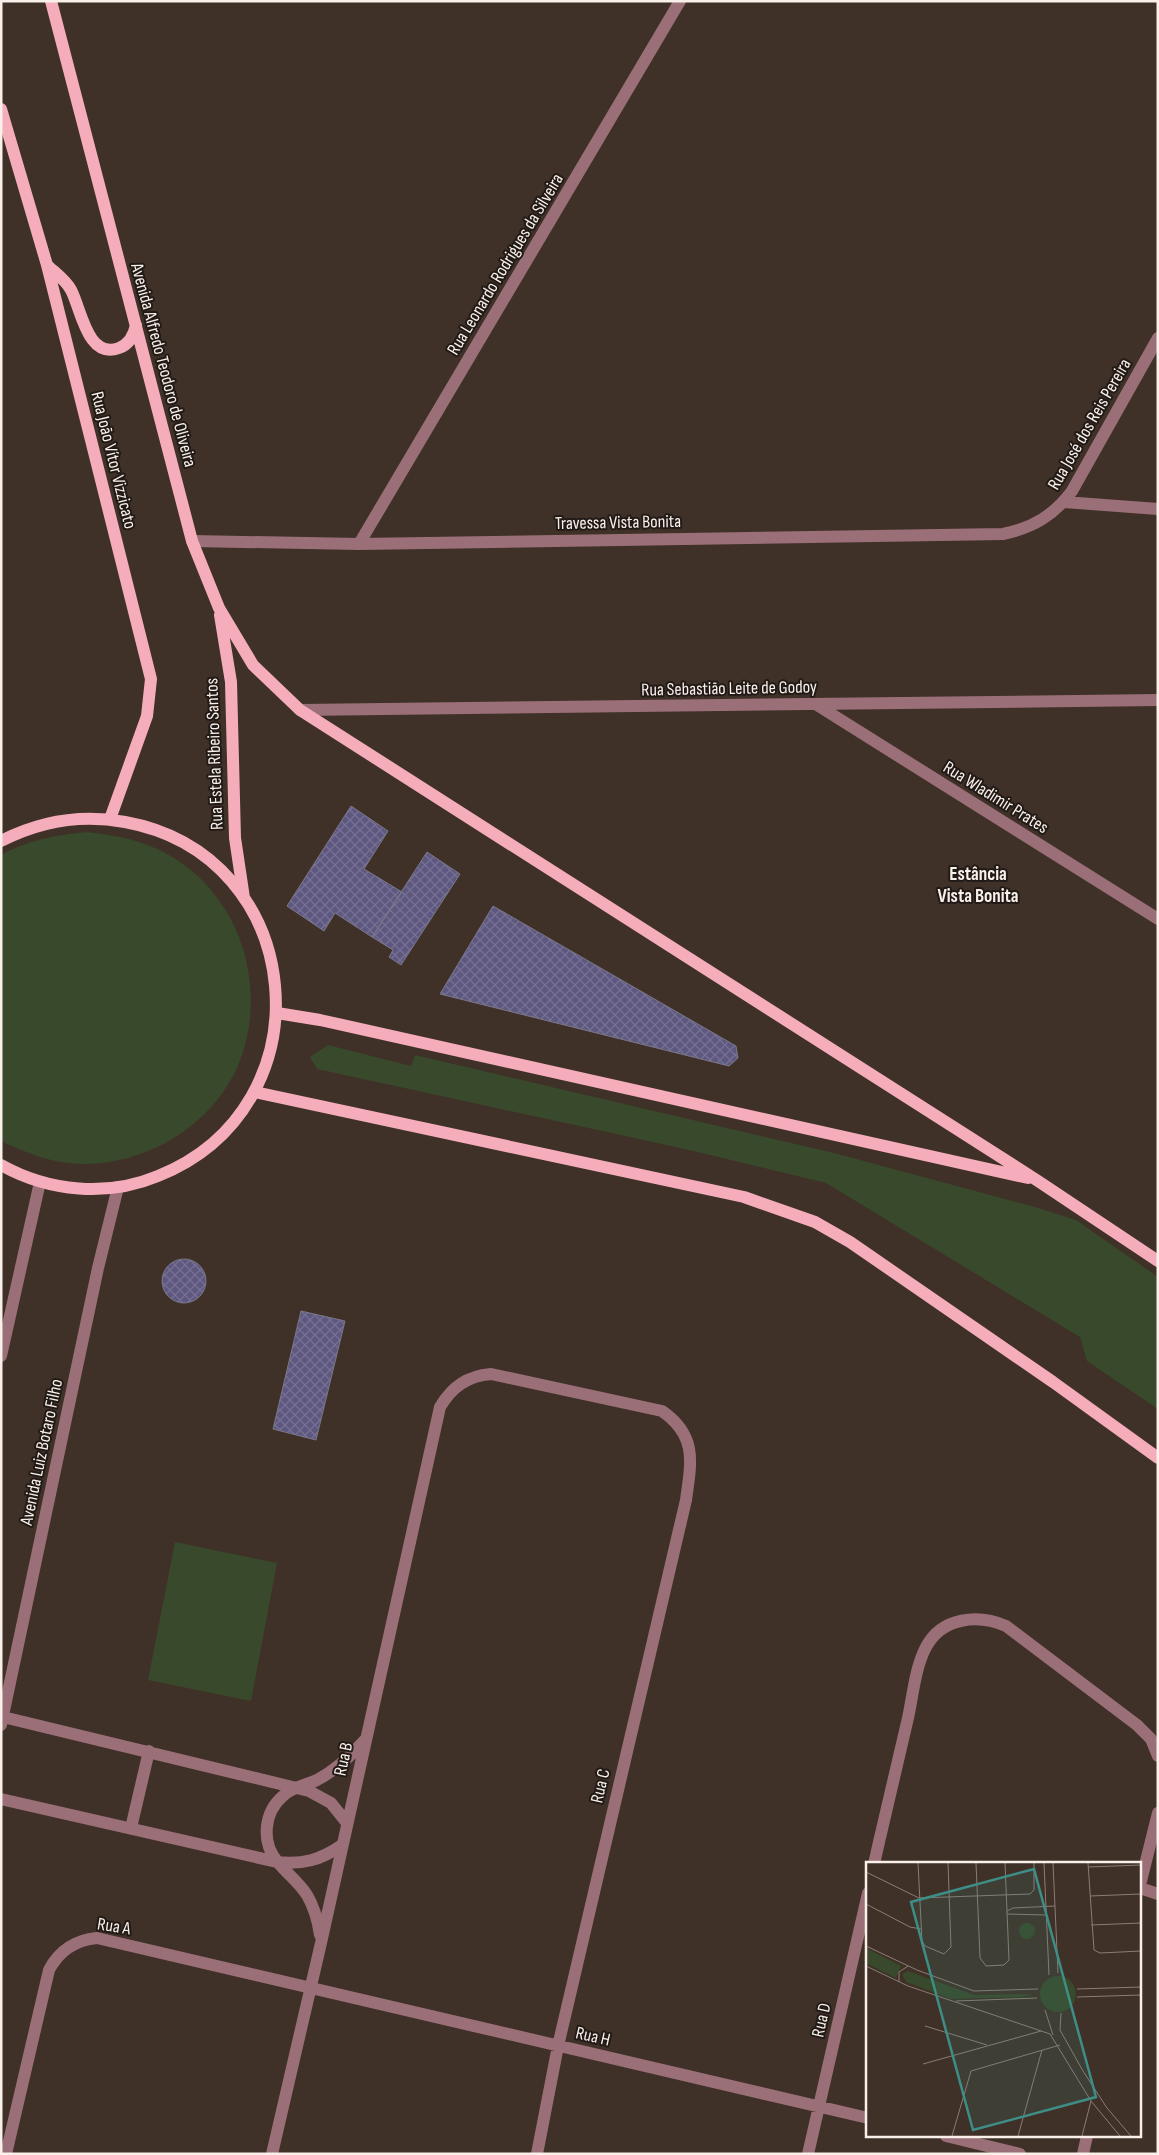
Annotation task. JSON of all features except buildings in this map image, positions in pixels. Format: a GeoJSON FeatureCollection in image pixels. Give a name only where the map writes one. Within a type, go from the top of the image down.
{"type":"FeatureCollection","features":[{"type":"Feature","properties":{"kind":"main road","name":"Avenida Alfredo Teodoro de Oliveira"},"geometry":{"type":"LineString","coordinates":[[51,1],[192,541],[219,608],[252,665],[300,710],[1038,1180],[1158,1261]]}},
{"type":"Feature","properties":{"kind":"main road","name":"Rua João Vítor Vizzicato"},"geometry":{"type":"LineString","coordinates":[[1,109],[47,265],[151,679],[147,716],[110,819]]}},
{"type":"Feature","properties":{"kind":"main road"},"geometry":{"type":"LineString","coordinates":[[47,265],[70,288],[91,340],[98,346],[118,349],[127,344],[134,336],[136,325]]}},
{"type":"Feature","properties":{"kind":"main road","name":"Rua Estela Ribeiro Santos"},"geometry":{"type":"LineString","coordinates":[[219,608],[230,682],[235,838],[244,898]]}},
{"type":"Feature","properties":{"kind":"main road"},"geometry":{"type":"LineString","coordinates":[[1,841],[36,826],[85,818],[110,819],[144,827],[186,844],[207,859],[227,878],[244,898],[259,925],[270,953],[276,982],[277,1013],[266,1067],[240,1116],[220,1138],[198,1156],[173,1170],[156,1177],[118,1187],[92,1189],[40,1182],[1,1166]]}},
{"type":"Feature","properties":{"kind":"main road"},"geometry":{"type":"LineString","coordinates":[[277,1013],[330,1022],[1038,1180]]}},
{"type":"Feature","properties":{"kind":"main road"},"geometry":{"type":"LineString","coordinates":[[254,1092],[744,1197],[815,1222],[850,1242],[948,1309],[1158,1458]]}},
{"type":"Feature","properties":{"kind":"street","name":"Rua Leonardo Rodrigues da Silveira"},"geometry":{"type":"LineString","coordinates":[[359,544],[680,1]]}},
{"type":"Feature","properties":{"kind":"street","name":"Rua José dos Reis Pereira"},"geometry":{"type":"LineString","coordinates":[[1042,520],[1064,502],[1072,491],[1158,338]]}},
{"type":"Feature","properties":{"kind":"street"},"geometry":{"type":"LineString","coordinates":[[1064,502],[1158,509]]}},
{"type":"Feature","properties":{"kind":"street","name":"Travessa Vista Bonita"},"geometry":{"type":"LineString","coordinates":[[192,541],[359,544],[1003,534],[1017,531],[1042,520]]}},
{"type":"Feature","properties":{"kind":"street","name":"Rua Sebastião Leite de Godoy"},"geometry":{"type":"LineString","coordinates":[[300,710],[1158,700]]}},
{"type":"Feature","properties":{"kind":"street","name":"Rua Wladimir Prates"},"geometry":{"type":"LineString","coordinates":[[816,704],[1158,919]]}},
{"type":"Feature","properties":{"kind":"street"},"geometry":{"type":"LineString","coordinates":[[1,1356],[40,1182]]}},
{"type":"Feature","properties":{"kind":"street","name":"Avenida Luiz Botaro Filho"},"geometry":{"type":"LineString","coordinates":[[2,1721],[98,1268],[118,1187]]}},
{"type":"Feature","properties":{"kind":"street","name":"Rua C"},"geometry":{"type":"LineString","coordinates":[[464,1380],[482,1375],[500,1375],[654,1408],[669,1416],[680,1428],[688,1445],[692,1461],[686,1500],[558,2046],[537,2154]]}},
{"type":"Feature","properties":{"kind":"street","name":"Rua B"},"geometry":{"type":"LineString","coordinates":[[272,2154],[440,1407],[450,1391],[464,1380]]}},
{"type":"Feature","properties":{"kind":"street"},"geometry":{"type":"LineString","coordinates":[[874,1862],[926,1647],[943,1628],[957,1622],[980,1618],[993,1620],[1006,1626],[1137,1724],[1151,1739],[1157,1752]]}},
{"type":"Feature","properties":{"kind":"street"},"geometry":{"type":"LineString","coordinates":[[2,1721],[149,1751],[297,1787],[320,1796],[331,1803],[347,1823]]}},
{"type":"Feature","properties":{"kind":"street"},"geometry":{"type":"LineString","coordinates":[[321,1942],[314,1912],[308,1897],[289,1872],[277,1862],[269,1848],[267,1824],[277,1802],[289,1791],[316,1780],[334,1769],[351,1757],[365,1741]]}},
{"type":"Feature","properties":{"kind":"street"},"geometry":{"type":"LineString","coordinates":[[131,1828],[149,1751]]}},
{"type":"Feature","properties":{"kind":"street"},"geometry":{"type":"LineString","coordinates":[[1,1799],[277,1862],[312,1862],[342,1846]]}},
{"type":"Feature","properties":{"kind":"street"},"geometry":{"type":"LineString","coordinates":[[1142,1879],[1158,1813]]}},
{"type":"Feature","properties":{"kind":"street"},"geometry":{"type":"LineString","coordinates":[[1142,1888],[1158,1894]]}},
{"type":"Feature","properties":{"kind":"street","name":"Rua D"},"geometry":{"type":"LineString","coordinates":[[808,2154],[866,1902]]}},
{"type":"Feature","properties":{"kind":"street","name":"Rua A"},"geometry":{"type":"LineString","coordinates":[[6,2154],[46,1978],[53,1962],[72,1945],[98,1938],[310,1988]]}},
{"type":"Feature","properties":{"kind":"street","name":"Rua H"},"geometry":{"type":"LineString","coordinates":[[310,1988],[866,2118]]}},
{"type":"Feature","properties":{"kind":"street"},"geometry":{"type":"LineString","coordinates":[[954,2138],[1020,2154]]}},
{"type":"Feature","properties":{"kind":"street"},"geometry":{"type":"LineString","coordinates":[[1083,2154],[1087,2138]]}},
{"type":"Feature","properties":{"kind":"green space"},"geometry":{"type":"Polygon","coordinates":[[[86,832],[139,842],[159,850],[193,872],[213,892],[229,916],[241,942],[248,969],[251,998],[249,1027],[242,1055],[232,1078],[218,1099],[200,1118],[180,1134],[158,1147],[134,1156],[109,1162],[73,1164],[42,1157],[1,1141],[1,855],[42,839],[86,832]]]}},
{"type":"Feature","properties":{"kind":"green space"},"geometry":{"type":"Polygon","coordinates":[[[328,1045],[411,1066],[415,1055],[834,1153],[1035,1207],[1076,1220],[1158,1277],[1158,1409],[1087,1361],[1080,1337],[826,1183],[685,1149],[317,1069],[310,1057],[328,1045]]]}},
{"type":"Feature","properties":{"kind":"green space"},"geometry":{"type":"Polygon","coordinates":[[[175,1542],[277,1563],[251,1701],[148,1680],[175,1542]]]}},
{"type":"Feature","properties":{"kind":"district","name":"Estância Vista Bonita"},"geometry":{"type":"Point","coordinates":[978,884]}}]}
